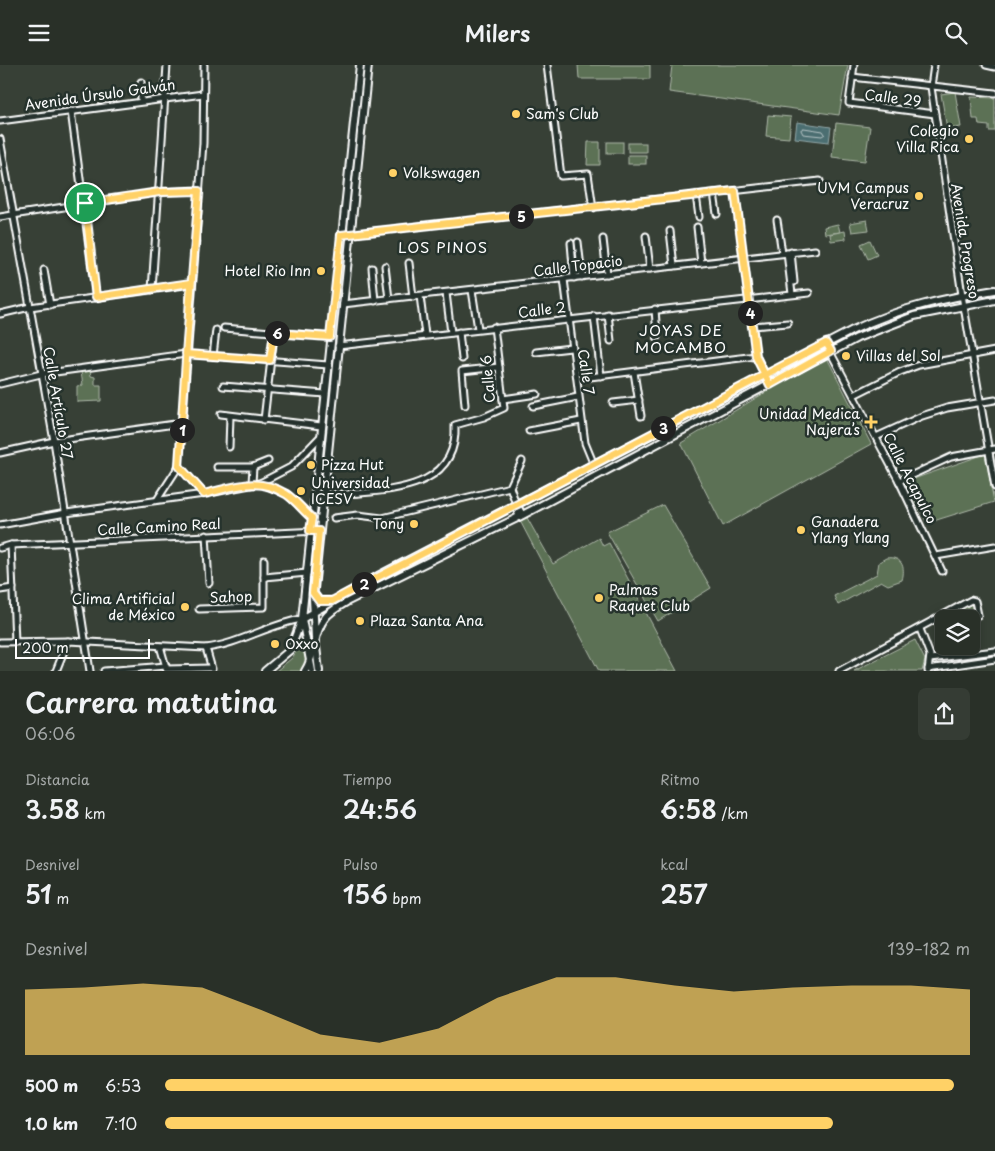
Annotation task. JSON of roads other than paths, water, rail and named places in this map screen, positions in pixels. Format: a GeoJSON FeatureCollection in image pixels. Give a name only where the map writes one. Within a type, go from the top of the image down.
{"type":"FeatureCollection","features":[{"type":"Feature","properties":{"kind":"main road"},"geometry":{"type":"LineString","coordinates":[[269,670],[290,650],[302,619],[330,337],[360,65]]}},
{"type":"Feature","properties":{"kind":"main road"},"geometry":{"type":"LineString","coordinates":[[319,671],[312,614],[313,593],[368,65]]}},
{"type":"Feature","properties":{"kind":"main road"},"geometry":{"type":"LineString","coordinates":[[302,619],[332,601],[516,504],[826,343],[886,314],[962,295],[995,290]]}},
{"type":"Feature","properties":{"kind":"main road"},"geometry":{"type":"LineString","coordinates":[[305,671],[311,663],[325,617],[335,609],[521,515],[770,385],[831,351],[890,324],[914,316],[963,305],[995,301]]}},
{"type":"Feature","properties":{"kind":"main road"},"geometry":{"type":"LineString","coordinates":[[560,482],[566,491]]}},
{"type":"Feature","properties":{"kind":"main road"},"geometry":{"type":"LineString","coordinates":[[313,593],[319,601],[332,601]]}},
{"type":"Feature","properties":{"kind":"main road"},"geometry":{"type":"LineString","coordinates":[[302,619],[312,671]]}},
{"type":"Feature","properties":{"kind":"street"},"geometry":{"type":"LineString","coordinates":[[152,290],[167,65]]}},
{"type":"Feature","properties":{"kind":"street"},"geometry":{"type":"LineString","coordinates":[[157,500],[179,466],[199,191],[204,65]]}},
{"type":"Feature","properties":{"kind":"street"},"geometry":{"type":"LineString","coordinates":[[547,65],[561,176],[588,174],[593,208]]}},
{"type":"Feature","properties":{"kind":"street"},"geometry":{"type":"LineString","coordinates":[[854,65],[852,77],[995,93]]}},
{"type":"Feature","properties":{"kind":"street","name":"Avenida Progreso"},"geometry":{"type":"LineString","coordinates":[[934,65],[931,87],[934,114],[963,305],[995,487]]}},
{"type":"Feature","properties":{"kind":"street"},"geometry":{"type":"LineString","coordinates":[[986,65],[995,67]]}},
{"type":"Feature","properties":{"kind":"street","name":"Calle 29"},"geometry":{"type":"LineString","coordinates":[[852,77],[849,103],[934,114]]}},
{"type":"Feature","properties":{"kind":"street"},"geometry":{"type":"LineString","coordinates":[[141,82],[141,101]]}},
{"type":"Feature","properties":{"kind":"street","name":"Avenida Úrsulo Galván"},"geometry":{"type":"LineString","coordinates":[[0,121],[166,97],[203,94]]}},
{"type":"Feature","properties":{"kind":"street"},"geometry":{"type":"LineString","coordinates":[[71,111],[85,203],[96,297]]}},
{"type":"Feature","properties":{"kind":"street","name":"Calle Artículo 27"},"geometry":{"type":"LineString","coordinates":[[0,139],[54,441],[90,671]]}},
{"type":"Feature","properties":{"kind":"street"},"geometry":{"type":"LineString","coordinates":[[341,235],[820,181]]}},
{"type":"Feature","properties":{"kind":"street"},"geometry":{"type":"LineString","coordinates":[[0,217],[160,192],[199,191]]}},
{"type":"Feature","properties":{"kind":"street"},"geometry":{"type":"LineString","coordinates":[[735,191],[756,357],[770,385]]}},
{"type":"Feature","properties":{"kind":"street"},"geometry":{"type":"LineString","coordinates":[[714,193],[717,214]]}},
{"type":"Feature","properties":{"kind":"street"},"geometry":{"type":"LineString","coordinates":[[696,195],[699,217]]}},
{"type":"Feature","properties":{"kind":"street"},"geometry":{"type":"LineString","coordinates":[[778,220],[794,294]]}},
{"type":"Feature","properties":{"kind":"street"},"geometry":{"type":"LineString","coordinates":[[697,227],[701,263]]}},
{"type":"Feature","properties":{"kind":"street"},"geometry":{"type":"LineString","coordinates":[[670,231],[674,266]]}},
{"type":"Feature","properties":{"kind":"street"},"geometry":{"type":"LineString","coordinates":[[646,235],[650,269]]}},
{"type":"Feature","properties":{"kind":"street"},"geometry":{"type":"LineString","coordinates":[[604,239],[607,274]]}},
{"type":"Feature","properties":{"kind":"street"},"geometry":{"type":"LineString","coordinates":[[578,242],[582,277]]}},
{"type":"Feature","properties":{"kind":"street"},"geometry":{"type":"LineString","coordinates":[[570,243],[574,278]]}},
{"type":"Feature","properties":{"kind":"street","name":"Calle Topacio"},"geometry":{"type":"LineString","coordinates":[[343,304],[815,249]]}},
{"type":"Feature","properties":{"kind":"street"},"geometry":{"type":"LineString","coordinates":[[409,263],[413,297]]}},
{"type":"Feature","properties":{"kind":"street"},"geometry":{"type":"LineString","coordinates":[[372,267],[375,301]]}},
{"type":"Feature","properties":{"kind":"street"},"geometry":{"type":"LineString","coordinates":[[385,267],[389,299]]}},
{"type":"Feature","properties":{"kind":"street"},"geometry":{"type":"LineString","coordinates":[[44,270],[50,305]]}},
{"type":"Feature","properties":{"kind":"street","name":"Calle 7"},"geometry":{"type":"LineString","coordinates":[[564,279],[571,348],[586,451],[594,465]]}},
{"type":"Feature","properties":{"kind":"street"},"geometry":{"type":"LineString","coordinates":[[0,314],[30,307],[191,283]]}},
{"type":"Feature","properties":{"kind":"street"},"geometry":{"type":"LineString","coordinates":[[472,289],[478,329]]}},
{"type":"Feature","properties":{"kind":"street"},"geometry":{"type":"LineString","coordinates":[[446,293],[451,333]]}},
{"type":"Feature","properties":{"kind":"street","name":"Calle 2"},"geometry":{"type":"LineString","coordinates":[[338,345],[749,298],[809,293]]}},
{"type":"Feature","properties":{"kind":"street"},"geometry":{"type":"LineString","coordinates":[[420,296],[425,335]]}},
{"type":"Feature","properties":{"kind":"street"},"geometry":{"type":"LineString","coordinates":[[655,309],[657,337]]}},
{"type":"Feature","properties":{"kind":"street"},"geometry":{"type":"LineString","coordinates":[[608,315],[611,341]]}},
{"type":"Feature","properties":{"kind":"street"},"geometry":{"type":"LineString","coordinates":[[594,316],[601,376]]}},
{"type":"Feature","properties":{"kind":"street"},"geometry":{"type":"LineString","coordinates":[[752,326],[788,323]]}},
{"type":"Feature","properties":{"kind":"street","name":"Calle 6"},"geometry":{"type":"LineString","coordinates":[[314,495],[392,490],[425,481],[443,466],[456,442],[455,425],[484,417],[504,408],[494,327]]}},
{"type":"Feature","properties":{"kind":"street"},"geometry":{"type":"LineString","coordinates":[[224,328],[330,337]]}},
{"type":"Feature","properties":{"kind":"street"},"geometry":{"type":"LineString","coordinates":[[213,356],[216,330]]}},
{"type":"Feature","properties":{"kind":"street"},"geometry":{"type":"LineString","coordinates":[[459,332],[462,359]]}},
{"type":"Feature","properties":{"kind":"street"},"geometry":{"type":"LineString","coordinates":[[264,419],[274,333]]}},
{"type":"Feature","properties":{"kind":"street","name":"Calle Acapulco"},"geometry":{"type":"LineString","coordinates":[[826,343],[899,481],[942,571]]}},
{"type":"Feature","properties":{"kind":"street"},"geometry":{"type":"LineString","coordinates":[[536,352],[571,348]]}},
{"type":"Feature","properties":{"kind":"street"},"geometry":{"type":"LineString","coordinates":[[854,395],[913,367],[995,351]]}},
{"type":"Feature","properties":{"kind":"street"},"geometry":{"type":"LineString","coordinates":[[0,384],[41,374],[186,354],[328,365]]}},
{"type":"Feature","properties":{"kind":"street"},"geometry":{"type":"LineString","coordinates":[[582,378],[756,357]]}},
{"type":"Feature","properties":{"kind":"street"},"geometry":{"type":"LineString","coordinates":[[465,405],[462,371],[499,367]]}},
{"type":"Feature","properties":{"kind":"street"},"geometry":{"type":"LineString","coordinates":[[634,372],[641,416]]}},
{"type":"Feature","properties":{"kind":"street"},"geometry":{"type":"LineString","coordinates":[[223,386],[325,394]]}},
{"type":"Feature","properties":{"kind":"street"},"geometry":{"type":"LineString","coordinates":[[503,399],[537,394]]}},
{"type":"Feature","properties":{"kind":"street"},"geometry":{"type":"LineString","coordinates":[[533,406],[578,397]]}},
{"type":"Feature","properties":{"kind":"street"},"geometry":{"type":"LineString","coordinates":[[613,403],[639,400]]}},
{"type":"Feature","properties":{"kind":"street"},"geometry":{"type":"LineString","coordinates":[[876,437],[922,416],[947,408],[995,400]]}},
{"type":"Feature","properties":{"kind":"street"},"geometry":{"type":"LineString","coordinates":[[221,415],[321,426]]}},
{"type":"Feature","properties":{"kind":"street"},"geometry":{"type":"LineString","coordinates":[[228,447],[230,416]]}},
{"type":"Feature","properties":{"kind":"street"},"geometry":{"type":"LineString","coordinates":[[529,431],[582,421]]}},
{"type":"Feature","properties":{"kind":"street"},"geometry":{"type":"LineString","coordinates":[[0,453],[54,441],[182,423]]}},
{"type":"Feature","properties":{"kind":"street"},"geometry":{"type":"LineString","coordinates":[[260,483],[291,467],[320,437]]}},
{"type":"Feature","properties":{"kind":"street"},"geometry":{"type":"LineString","coordinates":[[899,481],[951,457],[995,449]]}},
{"type":"Feature","properties":{"kind":"street"},"geometry":{"type":"LineString","coordinates":[[217,467],[252,467],[268,461]]}},
{"type":"Feature","properties":{"kind":"street"},"geometry":{"type":"LineString","coordinates":[[521,515],[510,487],[522,461]]}},
{"type":"Feature","properties":{"kind":"street"},"geometry":{"type":"LineString","coordinates":[[179,466],[204,494]]}},
{"type":"Feature","properties":{"kind":"street"},"geometry":{"type":"LineString","coordinates":[[252,467],[252,483]]}},
{"type":"Feature","properties":{"kind":"street"},"geometry":{"type":"LineString","coordinates":[[0,525],[66,513],[204,494],[252,483],[260,483],[287,494],[312,518],[320,520]]}},
{"type":"Feature","properties":{"kind":"street"},"geometry":{"type":"LineString","coordinates":[[334,518],[358,515],[382,518],[510,487]]}},
{"type":"Feature","properties":{"kind":"street","name":"Calle Camino Real"},"geometry":{"type":"LineString","coordinates":[[0,549],[12,545],[319,531]]}},
{"type":"Feature","properties":{"kind":"street"},"geometry":{"type":"LineString","coordinates":[[206,535],[209,583]]}},
{"type":"Feature","properties":{"kind":"street"},"geometry":{"type":"LineString","coordinates":[[12,545],[15,642]]}},
{"type":"Feature","properties":{"kind":"street"},"geometry":{"type":"LineString","coordinates":[[936,556],[995,547]]}},
{"type":"Feature","properties":{"kind":"street"},"geometry":{"type":"LineString","coordinates":[[264,560],[264,577],[307,573]]}},
{"type":"Feature","properties":{"kind":"street","name":"Sahop"},"geometry":{"type":"LineString","coordinates":[[199,609],[264,607],[264,577]]}},
{"type":"Feature","properties":{"kind":"street"},"geometry":{"type":"LineString","coordinates":[[0,590],[13,588]]}},
{"type":"Feature","properties":{"kind":"street"},"geometry":{"type":"LineString","coordinates":[[973,600],[978,615],[939,619],[973,600]]}},
{"type":"Feature","properties":{"kind":"street"},"geometry":{"type":"LineString","coordinates":[[0,642],[68,641],[206,648],[225,646],[290,621],[302,619]]}},
{"type":"Feature","properties":{"kind":"street"},"geometry":{"type":"LineString","coordinates":[[839,671],[935,621]]}},
{"type":"Feature","properties":{"kind":"street"},"geometry":{"type":"LineString","coordinates":[[920,629],[930,659],[928,670],[995,659]]}},
{"type":"Feature","properties":{"kind":"street"},"geometry":{"type":"LineString","coordinates":[[56,671],[68,641]]}},
{"type":"Feature","properties":{"kind":"street"},"geometry":{"type":"LineString","coordinates":[[160,646],[166,669]]}},
{"type":"Feature","properties":{"kind":"street"},"geometry":{"type":"LineString","coordinates":[[104,671],[212,669],[206,648]]}},
{"type":"Feature","properties":{"kind":"street"},"geometry":{"type":"LineString","coordinates":[[980,653],[995,651]]}},
{"type":"Feature","properties":{"kind":"street"},"geometry":{"type":"LineString","coordinates":[[930,659],[964,655]]}},
{"type":"Feature","properties":{"kind":"street"},"geometry":{"type":"LineString","coordinates":[[972,655],[972,663]]}},
{"type":"Feature","properties":{"kind":"water"},"geometry":{"type":"Polygon","coordinates":[[[797,122],[831,127],[829,142],[795,138],[797,122]]]}},
{"type":"Feature","properties":{"kind":"place","name":"Sam's Club"},"geometry":{"type":"Point","coordinates":[516,114]}},
{"type":"Feature","properties":{"kind":"place","name":"Colegio Villa Rica"},"geometry":{"type":"Point","coordinates":[969,139]}},
{"type":"Feature","properties":{"kind":"place","name":"Volkswagen"},"geometry":{"type":"Point","coordinates":[393,173]}},
{"type":"Feature","properties":{"kind":"place","name":"UVM Campus Veracruz"},"geometry":{"type":"Point","coordinates":[919,196]}},
{"type":"Feature","properties":{"kind":"place","name":"Hotel Rio Inn"},"geometry":{"type":"Point","coordinates":[321,271]}},
{"type":"Feature","properties":{"kind":"place","name":"Villas del Sol"},"geometry":{"type":"Point","coordinates":[846,356]}},
{"type":"Feature","properties":{"kind":"place","name":"Unidad Medica Najera’s"},"geometry":{"type":"Point","coordinates":[871,422]}},
{"type":"Feature","properties":{"kind":"place","name":"Pizza Hut"},"geometry":{"type":"Point","coordinates":[311,465]}},
{"type":"Feature","properties":{"kind":"place","name":"Universidad ICESV"},"geometry":{"type":"Point","coordinates":[301,491]}},
{"type":"Feature","properties":{"kind":"place","name":"Tony"},"geometry":{"type":"Point","coordinates":[414,524]}},
{"type":"Feature","properties":{"kind":"place","name":"Ganadera Ylang Ylang"},"geometry":{"type":"Point","coordinates":[801,530]}},
{"type":"Feature","properties":{"kind":"place","name":"Palmas Raquet Club"},"geometry":{"type":"Point","coordinates":[599,598]}},
{"type":"Feature","properties":{"kind":"place","name":"Clima Artificial de México"},"geometry":{"type":"Point","coordinates":[185,607]}},
{"type":"Feature","properties":{"kind":"place","name":"Plaza Santa Ana"},"geometry":{"type":"Point","coordinates":[360,621]}},
{"type":"Feature","properties":{"kind":"place","name":"Oxxo"},"geometry":{"type":"Point","coordinates":[275,644]}},
{"type":"Feature","properties":{"kind":"district","name":"LOS PINOS"},"geometry":{"type":"Point","coordinates":[443,248]}},
{"type":"Feature","properties":{"kind":"district","name":"JOYAS DE MOCAMBO"},"geometry":{"type":"Point","coordinates":[681,340]}}]}
